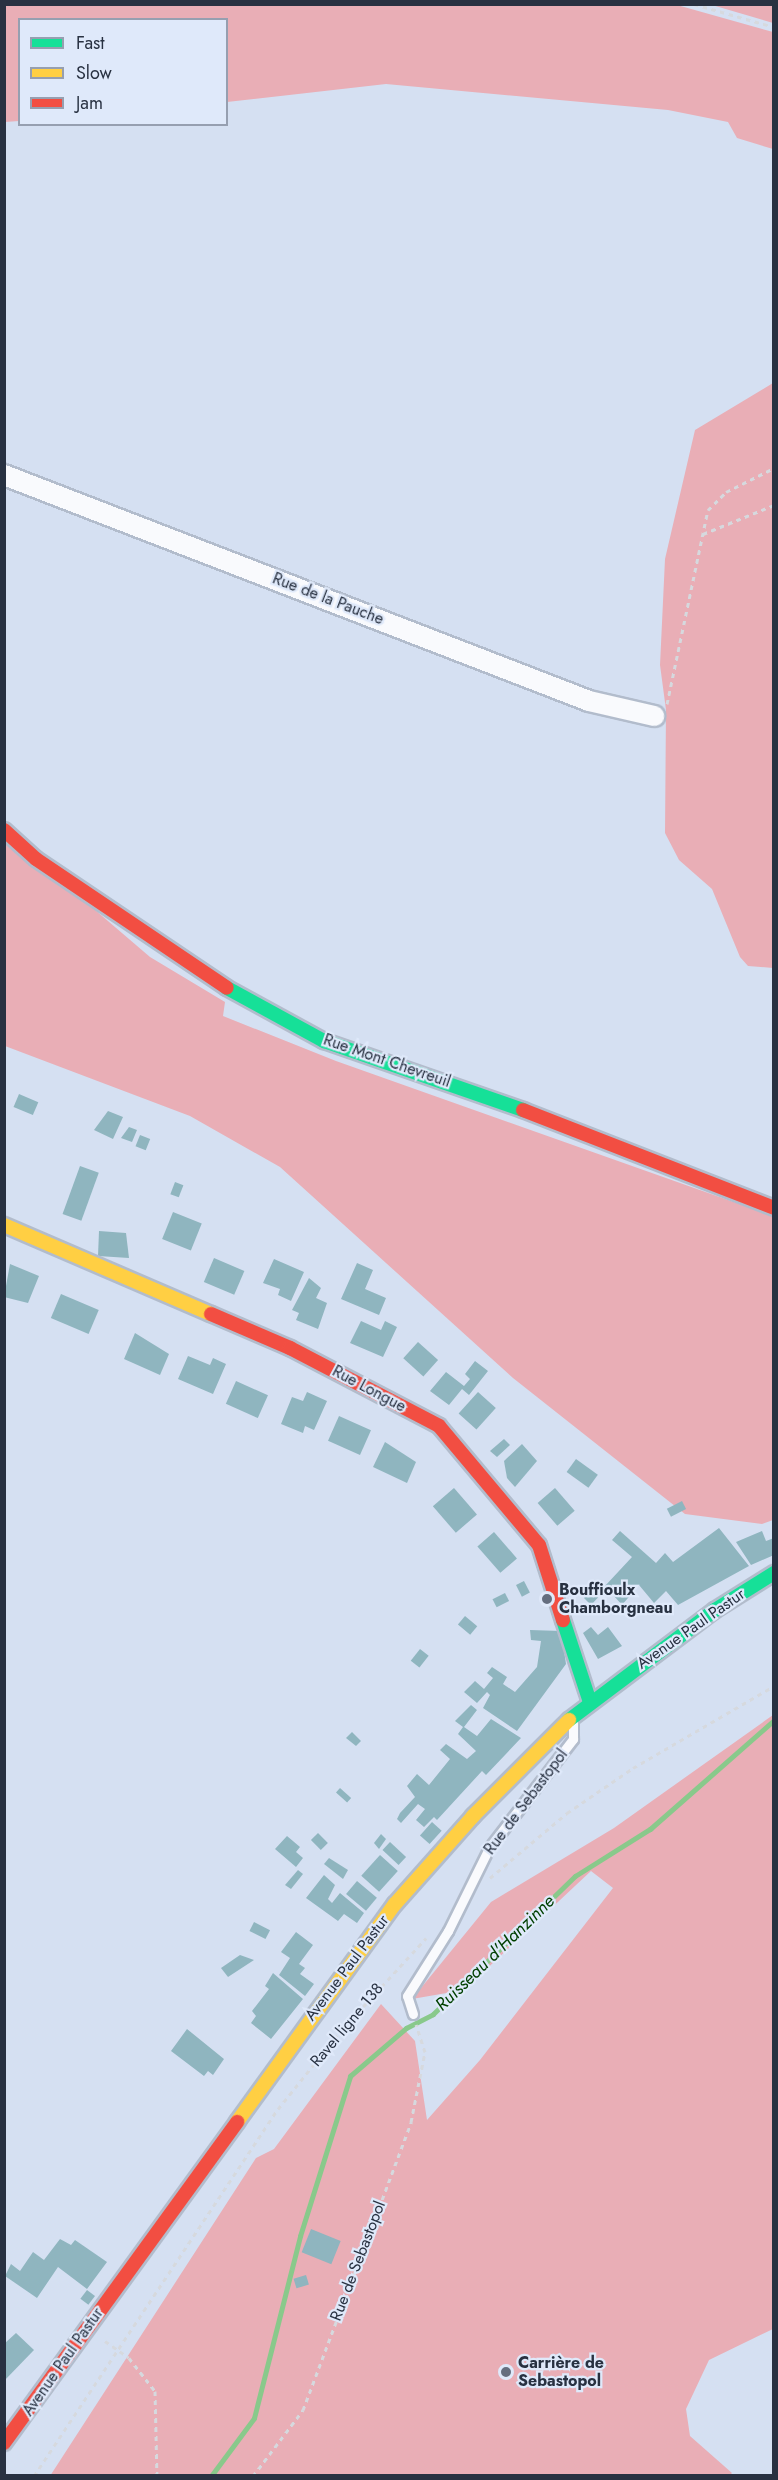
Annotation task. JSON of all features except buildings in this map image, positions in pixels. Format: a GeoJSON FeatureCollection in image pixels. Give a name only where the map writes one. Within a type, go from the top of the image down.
{"type":"FeatureCollection","features":[{"type":"Feature","properties":{"kind":"street","name":"Rue de la Pauche"},"geometry":{"type":"LineString","coordinates":[[4,474],[589,701],[654,716]]}},
{"type":"Feature","properties":{"kind":"street","name":"Rue Mont Chevreuil"},"geometry":{"type":"LineString","coordinates":[[4,830],[36,858],[205,976],[324,1041],[471,1089],[774,1208]]}},
{"type":"Feature","properties":{"kind":"street","name":"Rue Longue"},"geometry":{"type":"LineString","coordinates":[[4,1225],[290,1348],[439,1426],[539,1545],[590,1702]]}},
{"type":"Feature","properties":{"kind":"street","name":"Avenue Paul Pastur"},"geometry":{"type":"LineString","coordinates":[[4,2443],[395,1904],[573,1716],[715,1610],[774,1573]]}},
{"type":"Feature","properties":{"kind":"lane","name":"Rue de Sebastopol"},"geometry":{"type":"LineString","coordinates":[[413,2014],[407,1996],[447,1931],[489,1848],[573,1739],[573,1716]]}},
{"type":"Feature","properties":{"kind":"path"},"geometry":{"type":"LineString","coordinates":[[694,4],[774,27]]}},
{"type":"Feature","properties":{"kind":"path"},"geometry":{"type":"LineString","coordinates":[[654,716],[667,704],[708,510],[726,492],[774,468]]}},
{"type":"Feature","properties":{"kind":"path"},"geometry":{"type":"LineString","coordinates":[[703,534],[774,505]]}},
{"type":"Feature","properties":{"kind":"path"},"geometry":{"type":"LineString","coordinates":[[483,1884],[604,1787],[774,1686]]}},
{"type":"Feature","properties":{"kind":"path","name":"Ravel ligne 138"},"geometry":{"type":"LineString","coordinates":[[34,2475],[278,2109],[339,2032],[431,1933]]}},
{"type":"Feature","properties":{"kind":"path","name":"Rue de Sebastopol"},"geometry":{"type":"LineString","coordinates":[[253,2475],[303,2410],[411,2122],[425,2052],[418,2032]]}},
{"type":"Feature","properties":{"kind":"path"},"geometry":{"type":"LineString","coordinates":[[86,2328],[117,2350],[155,2391],[157,2475]]}},
{"type":"Feature","properties":{"kind":"shaded area"},"geometry":{"type":"Polygon","coordinates":[[[5,5],[677,5],[773,32],[773,149],[737,138],[728,122],[668,110],[386,84],[228,102],[228,18],[18,18],[18,121],[5,122],[5,5]]]}},
{"type":"Feature","properties":{"kind":"shaded area"},"geometry":{"type":"Polygon","coordinates":[[[712,5],[773,5],[773,23],[712,5]]]}},
{"type":"Feature","properties":{"kind":"shaded area"},"geometry":{"type":"Polygon","coordinates":[[[773,383],[773,968],[748,966],[740,957],[712,889],[679,860],[665,833],[666,710],[660,665],[665,559],[695,430],[773,383]]]}},
{"type":"Feature","properties":{"kind":"shaded area"},"geometry":{"type":"Polygon","coordinates":[[[4,832],[150,957],[225,1002],[223,1016],[336,1061],[773,1216],[773,1520],[762,1524],[685,1514],[513,1378],[280,1167],[190,1116],[5,1046],[4,832]]]}},
{"type":"Feature","properties":{"kind":"shaded area"},"geometry":{"type":"Polygon","coordinates":[[[773,1715],[773,2329],[709,2360],[686,2409],[690,2436],[732,2473],[730,2475],[50,2476],[256,2158],[274,2149],[381,2004],[415,2041],[427,2120],[480,2060],[613,1888],[591,1871],[464,1990],[412,1999],[491,1902],[614,1828],[773,1715]]]}},
{"type":"Feature","properties":{"kind":"waterway","name":"Ruisseau d'Hanzinne"},"geometry":{"type":"LineString","coordinates":[[211,2476],[254,2418],[300,2236],[350,2076],[406,2028],[433,2014],[575,1876],[650,1829],[774,1720]]}},
{"type":"Feature","properties":{"kind":"traffic: fast"},"geometry":{"type":"LineString","coordinates":[[227,988],[324,1041],[523,1110]]}},
{"type":"Feature","properties":{"kind":"traffic: fast"},"geometry":{"type":"LineString","coordinates":[[569,1720],[715,1610],[774,1573]]}},
{"type":"Feature","properties":{"kind":"traffic: fast"},"geometry":{"type":"LineString","coordinates":[[563,1620],[590,1702]]}},
{"type":"Feature","properties":{"kind":"traffic: slow"},"geometry":{"type":"LineString","coordinates":[[4,1225],[211,1314]]}},
{"type":"Feature","properties":{"kind":"traffic: slow"},"geometry":{"type":"LineString","coordinates":[[237,2122],[395,1904],[473,1816],[569,1720]]}},
{"type":"Feature","properties":{"kind":"traffic: jam"},"geometry":{"type":"LineString","coordinates":[[4,830],[36,859],[227,988]]}},
{"type":"Feature","properties":{"kind":"traffic: jam"},"geometry":{"type":"LineString","coordinates":[[523,1110],[774,1208]]}},
{"type":"Feature","properties":{"kind":"traffic: jam"},"geometry":{"type":"LineString","coordinates":[[211,1314],[290,1348],[439,1426],[539,1545],[563,1620]]}},
{"type":"Feature","properties":{"kind":"traffic: jam"},"geometry":{"type":"LineString","coordinates":[[4,2443],[237,2122]]}},
{"type":"Feature","properties":{"kind":"place","name":"Bouffioulx Chamborgneau"},"geometry":{"type":"Point","coordinates":[547,1599]}},
{"type":"Feature","properties":{"kind":"place","name":"Carrière de Sebastopol"},"geometry":{"type":"Point","coordinates":[506,2372]}}]}
